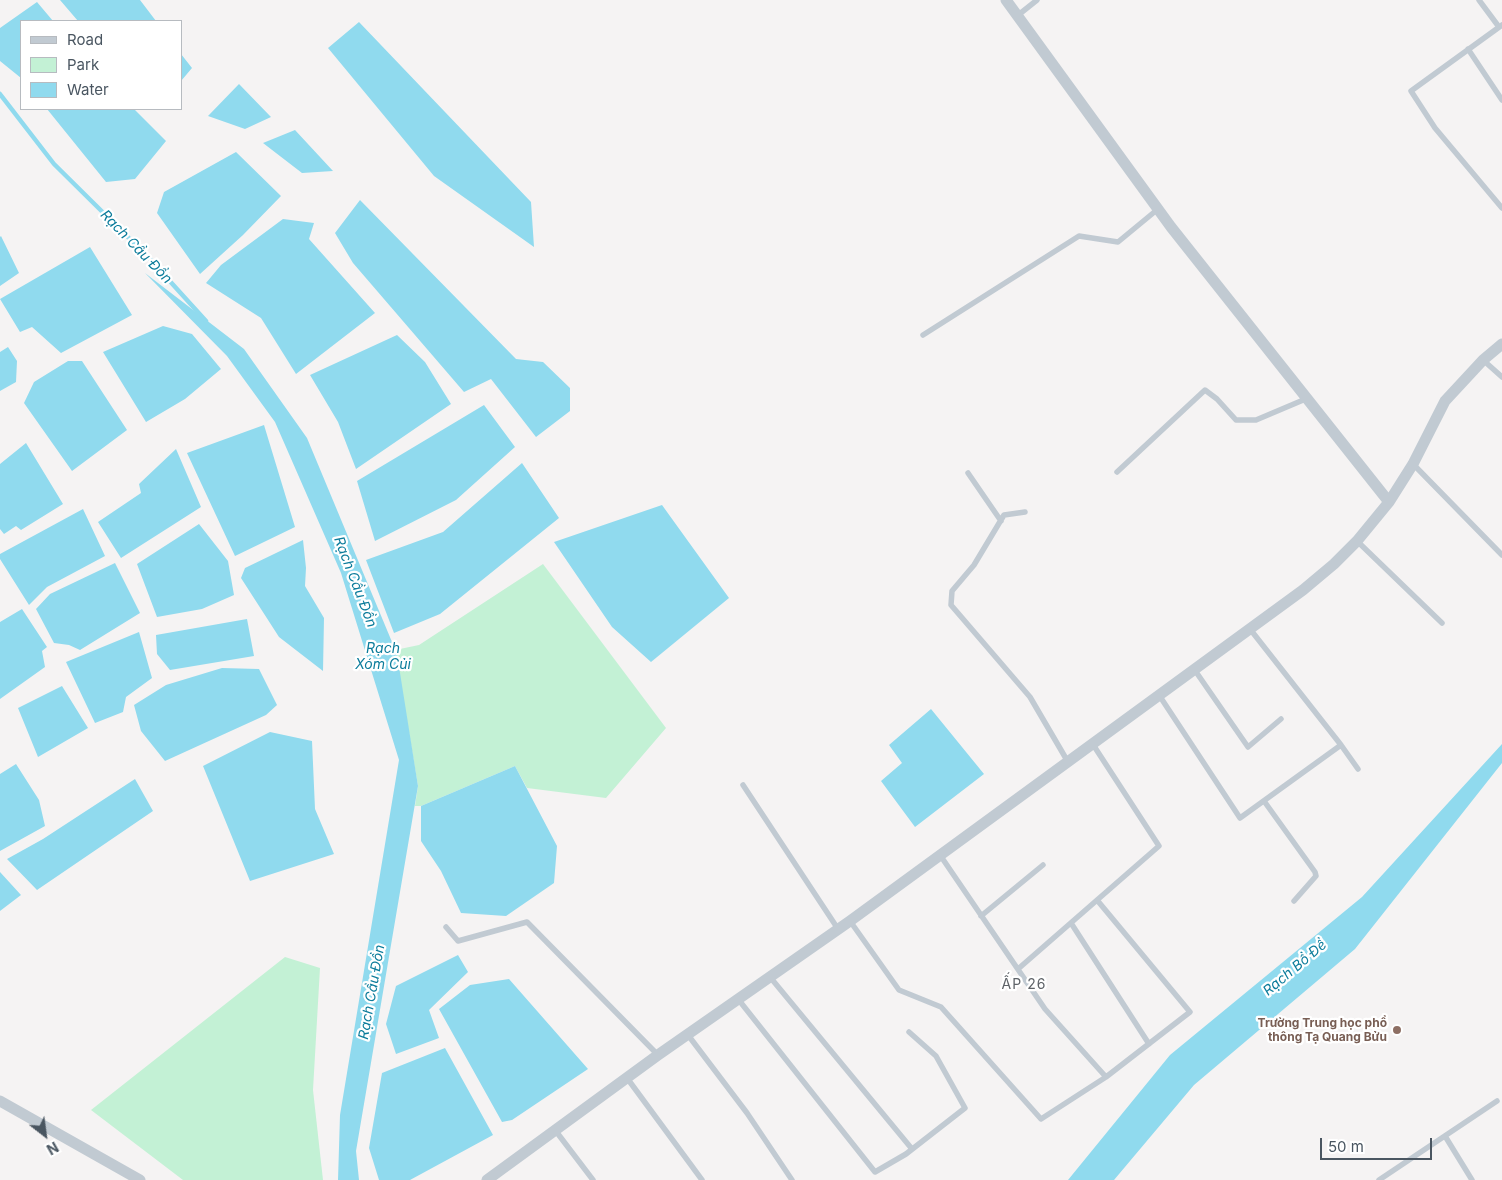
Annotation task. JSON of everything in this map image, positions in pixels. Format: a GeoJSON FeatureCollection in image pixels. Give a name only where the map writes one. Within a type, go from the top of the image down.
{"type":"FeatureCollection","features":[{"type":"Feature","properties":{"kind":"street"},"geometry":{"type":"LineString","coordinates":[[1006,0],[1158,210],[1389,502]]}},
{"type":"Feature","properties":{"kind":"street"},"geometry":{"type":"LineString","coordinates":[[487,1180],[658,1055],[850,921],[1303,590],[1334,564],[1389,502],[1413,464],[1445,401],[1483,360],[1502,344]]}},
{"type":"Feature","properties":{"kind":"street"},"geometry":{"type":"LineString","coordinates":[[0,1101],[140,1180]]}},
{"type":"Feature","properties":{"kind":"lane"},"geometry":{"type":"LineString","coordinates":[[1017,16],[1037,0]]}},
{"type":"Feature","properties":{"kind":"lane"},"geometry":{"type":"LineString","coordinates":[[1479,0],[1500,26],[1412,89],[1412,94],[1435,128],[1502,208]]}},
{"type":"Feature","properties":{"kind":"lane"},"geometry":{"type":"LineString","coordinates":[[1468,49],[1502,100]]}},
{"type":"Feature","properties":{"kind":"lane"},"geometry":{"type":"LineString","coordinates":[[923,335],[1079,236],[1118,242],[1158,210]]}},
{"type":"Feature","properties":{"kind":"lane"},"geometry":{"type":"LineString","coordinates":[[1483,360],[1502,378]]}},
{"type":"Feature","properties":{"kind":"lane"},"geometry":{"type":"LineString","coordinates":[[1117,472],[1205,390],[1217,399],[1236,420],[1256,420],[1308,398]]}},
{"type":"Feature","properties":{"kind":"lane"},"geometry":{"type":"LineString","coordinates":[[1413,464],[1502,555]]}},
{"type":"Feature","properties":{"kind":"lane"},"geometry":{"type":"LineString","coordinates":[[968,473],[1001,521]]}},
{"type":"Feature","properties":{"kind":"lane"},"geometry":{"type":"LineString","coordinates":[[1025,512],[1004,515],[974,565],[952,591],[951,606],[1030,697],[1068,762]]}},
{"type":"Feature","properties":{"kind":"lane"},"geometry":{"type":"LineString","coordinates":[[1357,540],[1442,623]]}},
{"type":"Feature","properties":{"kind":"lane"},"geometry":{"type":"LineString","coordinates":[[1250,629],[1358,768]]}},
{"type":"Feature","properties":{"kind":"lane"},"geometry":{"type":"LineString","coordinates":[[1194,669],[1248,748],[1281,719]]}},
{"type":"Feature","properties":{"kind":"lane"},"geometry":{"type":"LineString","coordinates":[[1158,695],[1240,818],[1341,745]]}},
{"type":"Feature","properties":{"kind":"lane"},"geometry":{"type":"LineString","coordinates":[[1018,969],[1159,846],[1092,744]]}},
{"type":"Feature","properties":{"kind":"lane"},"geometry":{"type":"LineString","coordinates":[[744,785],[838,929]]}},
{"type":"Feature","properties":{"kind":"lane"},"geometry":{"type":"LineString","coordinates":[[1264,801],[1315,872],[1316,876],[1294,901]]}},
{"type":"Feature","properties":{"kind":"lane"},"geometry":{"type":"LineString","coordinates":[[940,855],[1045,1008],[1106,1077]]}},
{"type":"Feature","properties":{"kind":"lane"},"geometry":{"type":"LineString","coordinates":[[981,916],[1043,865]]}},
{"type":"Feature","properties":{"kind":"lane"},"geometry":{"type":"LineString","coordinates":[[850,921],[899,990],[941,1007],[1041,1119],[1106,1077],[1190,1012],[1097,900]]}},
{"type":"Feature","properties":{"kind":"lane"},"geometry":{"type":"LineString","coordinates":[[446,927],[458,941],[527,922],[658,1055]]}},
{"type":"Feature","properties":{"kind":"lane"},"geometry":{"type":"LineString","coordinates":[[1071,923],[1149,1044]]}},
{"type":"Feature","properties":{"kind":"lane"},"geometry":{"type":"LineString","coordinates":[[770,977],[912,1149]]}},
{"type":"Feature","properties":{"kind":"lane"},"geometry":{"type":"LineString","coordinates":[[738,999],[875,1172],[912,1149],[965,1108],[936,1056],[909,1032]]}},
{"type":"Feature","properties":{"kind":"lane"},"geometry":{"type":"LineString","coordinates":[[688,1035],[747,1112],[792,1180]]}},
{"type":"Feature","properties":{"kind":"lane"},"geometry":{"type":"LineString","coordinates":[[627,1078],[702,1180]]}},
{"type":"Feature","properties":{"kind":"lane"},"geometry":{"type":"LineString","coordinates":[[1379,1180],[1497,1101]]}},
{"type":"Feature","properties":{"kind":"lane"},"geometry":{"type":"LineString","coordinates":[[555,1130],[594,1180]]}},
{"type":"Feature","properties":{"kind":"lane"},"geometry":{"type":"LineString","coordinates":[[1445,1136],[1472,1180]]}},
{"type":"Feature","properties":{"kind":"green space"},"geometry":{"type":"Polygon","coordinates":[[[543,564],[666,728],[606,798],[527,788],[515,766],[421,806],[415,806],[418,786],[395,650],[419,645],[543,564]]]}},
{"type":"Feature","properties":{"kind":"green space"},"geometry":{"type":"Polygon","coordinates":[[[285,957],[320,968],[313,1090],[323,1180],[183,1180],[91,1110],[285,957]]]}},
{"type":"Feature","properties":{"kind":"water"},"geometry":{"type":"Polygon","coordinates":[[[60,0],[140,0],[155,20],[77,20],[60,0]]]}},
{"type":"Feature","properties":{"kind":"water"},"geometry":{"type":"Polygon","coordinates":[[[37,2],[52,20],[20,20],[20,77],[0,61],[0,28],[37,2]]]}},
{"type":"Feature","properties":{"kind":"water"},"geometry":{"type":"Polygon","coordinates":[[[359,22],[531,202],[534,247],[434,176],[328,48],[359,22]]]}},
{"type":"Feature","properties":{"kind":"water"},"geometry":{"type":"Polygon","coordinates":[[[182,55],[192,68],[182,80],[182,55]]]}},
{"type":"Feature","properties":{"kind":"water"},"geometry":{"type":"Polygon","coordinates":[[[239,84],[271,117],[245,129],[208,116],[239,84]]]}},
{"type":"Feature","properties":{"kind":"water"},"geometry":{"type":"Polygon","coordinates":[[[48,110],[135,110],[166,141],[135,179],[106,182],[48,110]]]}},
{"type":"Feature","properties":{"kind":"water"},"geometry":{"type":"Polygon","coordinates":[[[295,130],[333,171],[302,173],[263,143],[295,130]]]}},
{"type":"Feature","properties":{"kind":"water"},"geometry":{"type":"Polygon","coordinates":[[[236,152],[281,196],[243,235],[200,274],[157,213],[164,192],[236,152]]]}},
{"type":"Feature","properties":{"kind":"water"},"geometry":{"type":"Polygon","coordinates":[[[360,200],[516,359],[543,362],[570,388],[570,411],[536,437],[491,379],[464,392],[353,263],[335,233],[360,200]]]}},
{"type":"Feature","properties":{"kind":"water"},"geometry":{"type":"Polygon","coordinates":[[[283,219],[314,223],[309,239],[375,313],[296,374],[261,318],[206,283],[221,265],[283,219]]]}},
{"type":"Feature","properties":{"kind":"water"},"geometry":{"type":"Polygon","coordinates":[[[0,237],[19,273],[0,286],[0,237]]]}},
{"type":"Feature","properties":{"kind":"water"},"geometry":{"type":"Polygon","coordinates":[[[90,247],[132,315],[61,353],[32,327],[20,332],[0,299],[90,247]]]}},
{"type":"Feature","properties":{"kind":"water","name":"Rạch Xóm Củi"},"geometry":{"type":"Polygon","coordinates":[[[145,273],[244,349],[307,438],[397,654],[418,786],[356,1151],[359,1180],[338,1180],[340,1115],[399,760],[341,573],[275,422],[227,356],[145,273]]]}},
{"type":"Feature","properties":{"kind":"water"},"geometry":{"type":"Polygon","coordinates":[[[163,326],[192,334],[221,369],[185,399],[146,422],[103,352],[163,326]]]}},
{"type":"Feature","properties":{"kind":"water"},"geometry":{"type":"Polygon","coordinates":[[[397,335],[425,362],[451,404],[356,469],[338,422],[310,375],[397,335]]]}},
{"type":"Feature","properties":{"kind":"water"},"geometry":{"type":"Polygon","coordinates":[[[8,347],[17,361],[16,382],[0,391],[0,352],[8,347]]]}},
{"type":"Feature","properties":{"kind":"water"},"geometry":{"type":"Polygon","coordinates":[[[68,361],[82,361],[127,430],[72,471],[24,403],[34,382],[68,361]]]}},
{"type":"Feature","properties":{"kind":"water"},"geometry":{"type":"Polygon","coordinates":[[[484,405],[515,447],[456,500],[375,541],[357,481],[484,405]]]}},
{"type":"Feature","properties":{"kind":"water"},"geometry":{"type":"Polygon","coordinates":[[[264,425],[295,527],[235,556],[187,453],[264,425]]]}},
{"type":"Feature","properties":{"kind":"water"},"geometry":{"type":"Polygon","coordinates":[[[26,443],[63,504],[21,530],[16,526],[4,534],[0,529],[0,464],[26,443]]]}},
{"type":"Feature","properties":{"kind":"water"},"geometry":{"type":"Polygon","coordinates":[[[176,449],[201,507],[121,558],[98,522],[141,493],[139,484],[176,449]]]}},
{"type":"Feature","properties":{"kind":"water"},"geometry":{"type":"Polygon","coordinates":[[[522,463],[559,518],[440,614],[394,633],[366,560],[443,532],[522,463]]]}},
{"type":"Feature","properties":{"kind":"water"},"geometry":{"type":"Polygon","coordinates":[[[662,505],[729,598],[651,662],[612,627],[554,542],[662,505]]]}},
{"type":"Feature","properties":{"kind":"water"},"geometry":{"type":"Polygon","coordinates":[[[83,509],[105,556],[47,587],[29,605],[0,559],[0,554],[83,509]]]}},
{"type":"Feature","properties":{"kind":"water"},"geometry":{"type":"Polygon","coordinates":[[[199,524],[228,561],[234,595],[202,609],[157,617],[137,564],[199,524]]]}},
{"type":"Feature","properties":{"kind":"water"},"geometry":{"type":"Polygon","coordinates":[[[303,540],[306,568],[305,586],[324,618],[323,671],[279,637],[241,578],[245,568],[303,540]]]}},
{"type":"Feature","properties":{"kind":"water"},"geometry":{"type":"Polygon","coordinates":[[[115,563],[140,613],[80,650],[69,645],[54,643],[36,609],[50,594],[115,563]]]}},
{"type":"Feature","properties":{"kind":"water"},"geometry":{"type":"Polygon","coordinates":[[[22,609],[47,647],[42,651],[45,667],[0,699],[0,622],[22,609]]]}},
{"type":"Feature","properties":{"kind":"water"},"geometry":{"type":"Polygon","coordinates":[[[247,619],[254,656],[170,670],[157,654],[156,635],[247,619]]]}},
{"type":"Feature","properties":{"kind":"water"},"geometry":{"type":"Polygon","coordinates":[[[139,632],[152,678],[126,697],[123,712],[95,723],[66,662],[139,632]]]}},
{"type":"Feature","properties":{"kind":"water"},"geometry":{"type":"Polygon","coordinates":[[[222,668],[259,669],[277,705],[266,715],[165,761],[141,731],[134,705],[166,685],[222,668]]]}},
{"type":"Feature","properties":{"kind":"water"},"geometry":{"type":"Polygon","coordinates":[[[62,686],[88,728],[38,757],[18,708],[62,686]]]}},
{"type":"Feature","properties":{"kind":"water"},"geometry":{"type":"Polygon","coordinates":[[[931,709],[984,774],[915,827],[881,781],[902,763],[889,745],[931,709]]]}},
{"type":"Feature","properties":{"kind":"water"},"geometry":{"type":"Polygon","coordinates":[[[270,732],[312,741],[315,809],[334,854],[250,881],[203,766],[270,732]]]}},
{"type":"Feature","properties":{"kind":"water","name":"Rạch Bồ Đề"},"geometry":{"type":"Polygon","coordinates":[[[1502,744],[1502,763],[1355,949],[1194,1085],[1114,1180],[1068,1180],[1170,1055],[1362,897],[1502,744]]]}},
{"type":"Feature","properties":{"kind":"water"},"geometry":{"type":"Polygon","coordinates":[[[16,764],[39,800],[45,826],[0,851],[0,774],[16,764]]]}},
{"type":"Feature","properties":{"kind":"water"},"geometry":{"type":"Polygon","coordinates":[[[515,766],[557,846],[554,883],[506,916],[461,913],[441,871],[421,841],[421,806],[515,766]]]}},
{"type":"Feature","properties":{"kind":"water"},"geometry":{"type":"Polygon","coordinates":[[[135,779],[153,811],[37,890],[7,859],[43,839],[135,779]]]}},
{"type":"Feature","properties":{"kind":"water"},"geometry":{"type":"Polygon","coordinates":[[[0,872],[21,895],[0,911],[0,872]]]}},
{"type":"Feature","properties":{"kind":"water"},"geometry":{"type":"Polygon","coordinates":[[[458,955],[468,972],[429,1010],[439,1038],[396,1054],[386,1024],[396,986],[458,955]]]}},
{"type":"Feature","properties":{"kind":"water"},"geometry":{"type":"Polygon","coordinates":[[[509,979],[588,1069],[512,1120],[502,1122],[439,1009],[470,985],[509,979]]]}},
{"type":"Feature","properties":{"kind":"water"},"geometry":{"type":"Polygon","coordinates":[[[445,1048],[493,1135],[410,1180],[379,1180],[369,1148],[382,1073],[445,1048]]]}},
{"type":"Feature","properties":{"kind":"waterway","name":"Rạch Cầu Đồn"},"geometry":{"type":"LineString","coordinates":[[0,94],[54,164],[147,256],[206,321]]}},
{"type":"Feature","properties":{"kind":"place","name":"Trường Trung học phổ thông Tạ Quang Bửu"},"geometry":{"type":"Point","coordinates":[1397,1030]}},
{"type":"Feature","properties":{"kind":"district","name":"ẤP 26"},"geometry":{"type":"Point","coordinates":[1024,985]}}]}
